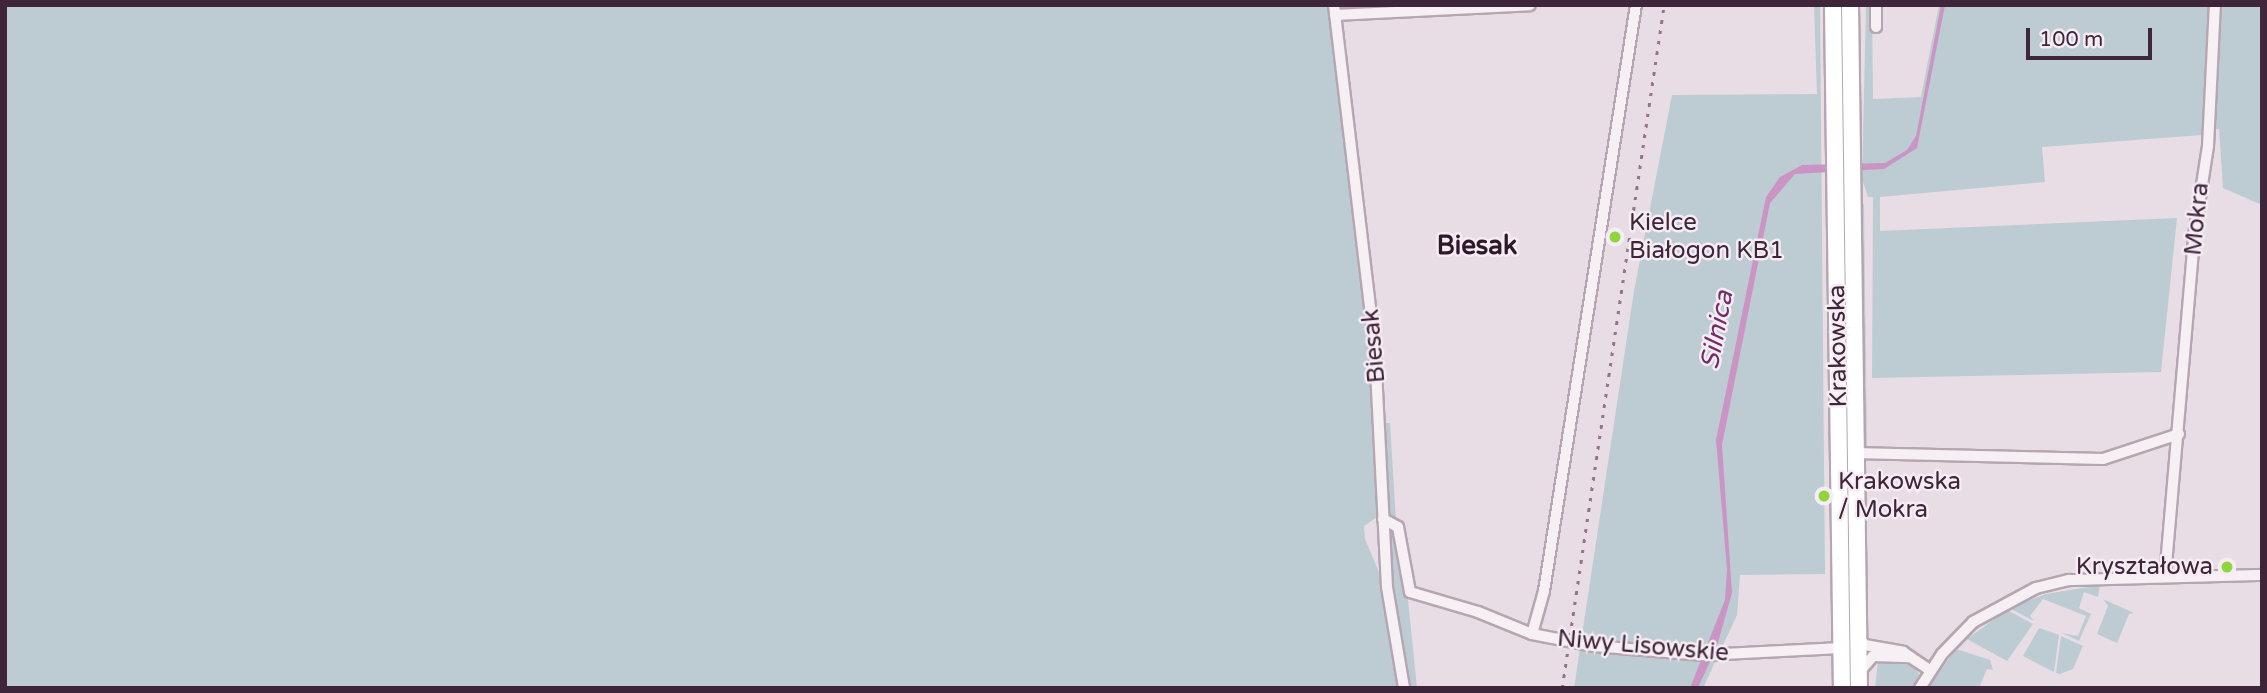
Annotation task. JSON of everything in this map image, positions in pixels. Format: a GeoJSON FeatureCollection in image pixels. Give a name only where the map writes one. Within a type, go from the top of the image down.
{"type":"FeatureCollection","features":[{"type":"Feature","properties":{"kind":"main road","name":"Krakowska"},"geometry":{"type":"LineString","coordinates":[[1833,5],[1843,156],[1855,453],[1858,683]]}},
{"type":"Feature","properties":{"kind":"main road","name":"Krakowska"},"geometry":{"type":"LineString","coordinates":[[1843,156],[1850,5]]}},
{"type":"Feature","properties":{"kind":"main road","name":"Krakowska"},"geometry":{"type":"LineString","coordinates":[[1842,688],[1844,178]]}},
{"type":"Feature","properties":{"kind":"street"},"geometry":{"type":"LineString","coordinates":[[1335,10],[1530,5]]}},
{"type":"Feature","properties":{"kind":"street"},"geometry":{"type":"LineString","coordinates":[[1532,634],[1544,591],[1636,5]]}},
{"type":"Feature","properties":{"kind":"street"},"geometry":{"type":"LineString","coordinates":[[1876,5],[1876,27]]}},
{"type":"Feature","properties":{"kind":"street","name":"Mokra"},"geometry":{"type":"LineString","coordinates":[[2165,577],[2195,230],[2208,146],[2215,5]]}},
{"type":"Feature","properties":{"kind":"street","name":"Biesak"},"geometry":{"type":"LineString","coordinates":[[1335,10],[1375,351],[1387,587],[1404,688]]}},
{"type":"Feature","properties":{"kind":"street"},"geometry":{"type":"LineString","coordinates":[[1855,453],[2103,459],[2179,433]]}},
{"type":"Feature","properties":{"kind":"street","name":"Niwy Lisowskie"},"geometry":{"type":"LineString","coordinates":[[1383,519],[1398,527],[1410,592],[1478,612],[1532,634],[1594,646],[1704,655],[1841,648]]}},
{"type":"Feature","properties":{"kind":"street"},"geometry":{"type":"LineString","coordinates":[[1920,688],[1930,670],[1973,622],[2036,588],[2069,580],[2262,575]]}},
{"type":"Feature","properties":{"kind":"street"},"geometry":{"type":"LineString","coordinates":[[1858,637],[1865,645],[1896,649],[1930,670]]}},
{"type":"Feature","properties":{"kind":"street"},"geometry":{"type":"LineString","coordinates":[[1858,683],[1873,656],[1909,657]]}},
{"type":"Feature","properties":{"kind":"shaded area"},"geometry":{"type":"Polygon","coordinates":[[[5,5],[1330,5],[1376,417],[1380,515],[1364,526],[1365,539],[1384,584],[1400,688],[5,688],[5,5]]]}},
{"type":"Feature","properties":{"kind":"shaded area"},"geometry":{"type":"Polygon","coordinates":[[[1814,5],[1820,5],[1825,574],[1740,575],[1737,615],[1703,688],[1574,688],[1634,291],[1672,95],[1817,94],[1814,5]]]}},
{"type":"Feature","properties":{"kind":"shaded area"},"geometry":{"type":"Polygon","coordinates":[[[1866,5],[1872,5],[1873,99],[1921,97],[1939,5],[2211,5],[2202,135],[2042,147],[2045,182],[1880,197],[1880,231],[2177,218],[2161,372],[1872,378],[1873,197],[1868,197],[1862,179],[1866,5]]]}},
{"type":"Feature","properties":{"kind":"shaded area"},"geometry":{"type":"Polygon","coordinates":[[[1941,5],[1945,5],[1917,148],[1884,169],[1795,174],[1770,203],[1722,445],[1732,593],[1717,646],[1698,688],[1690,688],[1725,600],[1727,569],[1716,440],[1766,197],[1780,177],[1802,165],[1885,163],[1907,150],[1916,136],[1941,5]]]}},
{"type":"Feature","properties":{"kind":"shaded area"},"geometry":{"type":"Polygon","coordinates":[[[2220,5],[2262,5],[2262,205],[2223,188],[2219,129],[2208,130],[2220,5]]]}},
{"type":"Feature","properties":{"kind":"shaded area"},"geometry":{"type":"Polygon","coordinates":[[[1841,178],[1847,179],[1851,627],[1846,626],[1841,178]]]}},
{"type":"Feature","properties":{"kind":"shaded area"},"geometry":{"type":"Polygon","coordinates":[[[1862,204],[1867,451],[1862,448],[1857,219],[1862,204]]]}},
{"type":"Feature","properties":{"kind":"shaded area"},"geometry":{"type":"Polygon","coordinates":[[[1384,423],[1390,423],[1396,521],[1387,514],[1384,423]]]}},
{"type":"Feature","properties":{"kind":"shaded area"},"geometry":{"type":"Polygon","coordinates":[[[1391,527],[1396,529],[1407,590],[1417,688],[1407,688],[1391,579],[1387,531],[1391,527]]]}},
{"type":"Feature","properties":{"kind":"shaded area"},"geometry":{"type":"Polygon","coordinates":[[[2100,585],[2098,597],[2084,592],[2079,608],[2091,614],[2079,641],[2062,633],[2078,636],[2086,616],[2043,599],[2030,616],[2034,621],[2009,608],[2046,594],[2100,585]]]}},
{"type":"Feature","properties":{"kind":"shaded area"},"geometry":{"type":"Polygon","coordinates":[[[2103,599],[2134,613],[2129,614],[2117,643],[2097,634],[2108,606],[2103,599]]]}},
{"type":"Feature","properties":{"kind":"shaded area"},"geometry":{"type":"Polygon","coordinates":[[[2007,610],[2033,624],[2007,661],[1967,639],[2007,610]]]}},
{"type":"Feature","properties":{"kind":"shaded area"},"geometry":{"type":"Polygon","coordinates":[[[2039,628],[2059,635],[2054,672],[2023,656],[2039,628]]]}},
{"type":"Feature","properties":{"kind":"shaded area"},"geometry":{"type":"Polygon","coordinates":[[[2061,636],[2083,646],[2073,669],[2060,674],[2056,673],[2061,636]]]}},
{"type":"Feature","properties":{"kind":"shaded area"},"geometry":{"type":"Polygon","coordinates":[[[1956,649],[1990,660],[1993,670],[1987,669],[1979,688],[1928,688],[1956,649]]]}},
{"type":"Feature","properties":{"kind":"shaded area"},"geometry":{"type":"Polygon","coordinates":[[[1878,661],[1914,666],[1921,678],[1916,688],[1875,688],[1878,661]]]}},
{"type":"Feature","properties":{"kind":"railway"},"geometry":{"type":"LineString","coordinates":[[1562,688],[1664,5]]}},
{"type":"Feature","properties":{"kind":"place","name":"Kielce Białogon KB1"},"geometry":{"type":"Point","coordinates":[1615,237]}},
{"type":"Feature","properties":{"kind":"place","name":"Krakowska / Mokra"},"geometry":{"type":"Point","coordinates":[1824,496]}},
{"type":"Feature","properties":{"kind":"place","name":"Kryształowa"},"geometry":{"type":"Point","coordinates":[2227,567]}},
{"type":"Feature","properties":{"kind":"district","name":"Biesak"},"geometry":{"type":"Point","coordinates":[1477,246]}},
{"type":"Feature","properties":{"kind":"water label","name":"Silnica"},"geometry":{"type":"Point","coordinates":[1717,330]}}]}
